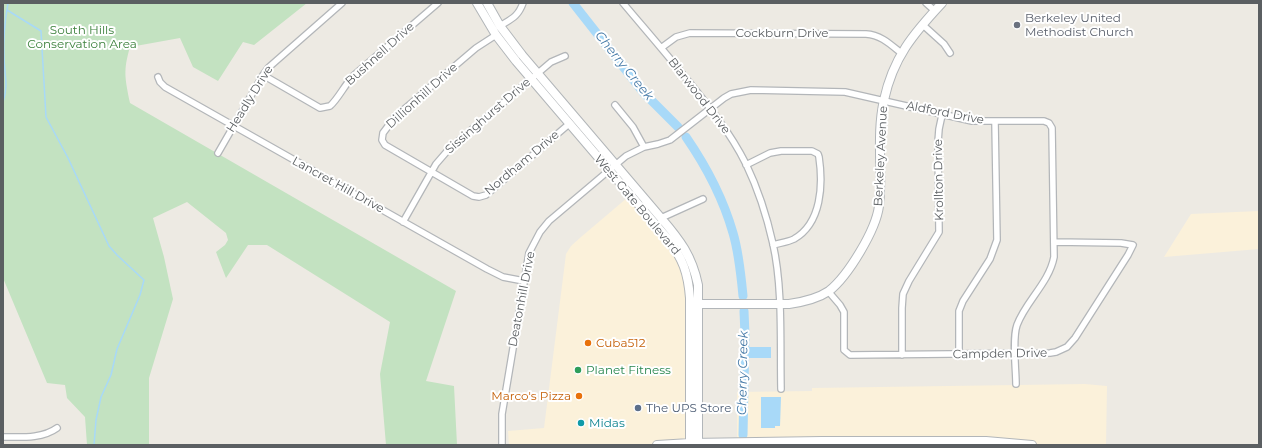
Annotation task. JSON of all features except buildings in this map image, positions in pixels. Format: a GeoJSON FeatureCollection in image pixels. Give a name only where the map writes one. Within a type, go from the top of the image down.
{"type":"FeatureCollection","features":[{"type":"Feature","properties":{"kind":"main road","name":"West Gate Boulevard"},"geometry":{"type":"LineString","coordinates":[[478,3],[496,35],[534,76],[612,167],[676,249],[682,260],[688,274],[694,304],[698,359],[694,444]]}},
{"type":"Feature","properties":{"kind":"main road","name":"West Gate Boulevard"},"geometry":{"type":"LineString","coordinates":[[487,3],[510,41],[569,124],[661,218],[679,239],[690,259],[696,274],[698,285],[694,304],[689,359],[694,444]]}},
{"type":"Feature","properties":{"kind":"main road","name":"Berkeley Avenue"},"geometry":{"type":"LineString","coordinates":[[694,304],[779,304],[806,301],[828,291],[846,272],[866,241],[878,215],[880,197],[879,137],[884,101],[893,70],[908,42],[942,3]]}},
{"type":"Feature","properties":{"kind":"main road"},"geometry":{"type":"LineString","coordinates":[[689,359],[698,359]]}},
{"type":"Feature","properties":{"kind":"main road"},"geometry":{"type":"LineString","coordinates":[[657,445],[986,441],[1032,445]]}},
{"type":"Feature","properties":{"kind":"street","name":"Headly Drive"},"geometry":{"type":"LineString","coordinates":[[218,153],[263,74],[274,62],[342,3]]}},
{"type":"Feature","properties":{"kind":"street","name":"Bushnell Drive"},"geometry":{"type":"LineString","coordinates":[[263,74],[320,108],[330,106],[343,87],[353,76],[438,3]]}},
{"type":"Feature","properties":{"kind":"street"},"geometry":{"type":"LineString","coordinates":[[500,26],[516,16],[523,3]]}},
{"type":"Feature","properties":{"kind":"street","name":"Blarwood Drive"},"geometry":{"type":"LineString","coordinates":[[623,3],[710,108],[726,130],[746,165],[764,207],[773,245],[779,304],[781,389]]}},
{"type":"Feature","properties":{"kind":"street"},"geometry":{"type":"LineString","coordinates":[[926,3],[935,11]]}},
{"type":"Feature","properties":{"kind":"street"},"geometry":{"type":"LineString","coordinates":[[923,25],[944,44],[950,53]]}},
{"type":"Feature","properties":{"kind":"street","name":"Cockburn Drive"},"geometry":{"type":"LineString","coordinates":[[661,48],[676,37],[690,33],[872,34],[884,39],[901,53]]}},
{"type":"Feature","properties":{"kind":"street","name":"Dillionhill Drive"},"geometry":{"type":"LineString","coordinates":[[432,172],[385,145],[382,140],[384,130],[395,117],[481,44],[496,35]]}},
{"type":"Feature","properties":{"kind":"street","name":"Sissinghurst Drive"},"geometry":{"type":"LineString","coordinates":[[403,222],[440,159],[449,149],[551,62],[565,56]]}},
{"type":"Feature","properties":{"kind":"street","name":"Lancret Hill Drive"},"geometry":{"type":"LineString","coordinates":[[158,78],[165,87],[496,274],[511,279],[524,281]]}},
{"type":"Feature","properties":{"kind":"street","name":"Aldford Drive"},"geometry":{"type":"LineString","coordinates":[[612,167],[631,153],[644,147],[670,140],[719,101],[731,94],[751,90],[845,92],[972,121],[1047,122],[1051,125],[1054,257],[1051,268],[1018,323],[1015,335],[1016,384]]}},
{"type":"Feature","properties":{"kind":"street"},"geometry":{"type":"LineString","coordinates":[[615,105],[633,127],[644,147]]}},
{"type":"Feature","properties":{"kind":"street","name":"Krollton Drive"},"geometry":{"type":"LineString","coordinates":[[902,355],[903,294],[909,281],[939,232],[938,142],[942,114]]}},
{"type":"Feature","properties":{"kind":"street"},"geometry":{"type":"LineString","coordinates":[[959,355],[959,311],[963,301],[990,260],[997,240],[995,122]]}},
{"type":"Feature","properties":{"kind":"street","name":"Nordham Drive"},"geometry":{"type":"LineString","coordinates":[[432,172],[473,196],[483,196],[569,124]]}},
{"type":"Feature","properties":{"kind":"street"},"geometry":{"type":"LineString","coordinates":[[746,165],[770,153],[781,151],[812,151],[818,154],[820,187],[816,213],[807,228],[797,237],[792,240],[773,245]]}},
{"type":"Feature","properties":{"kind":"street","name":"Deatonhill Drive"},"geometry":{"type":"LineString","coordinates":[[502,445],[502,414],[529,253],[540,232],[550,221],[612,167]]}},
{"type":"Feature","properties":{"kind":"street"},"geometry":{"type":"LineString","coordinates":[[661,218],[703,200]]}},
{"type":"Feature","properties":{"kind":"street","name":"Campden Drive"},"geometry":{"type":"LineString","coordinates":[[828,291],[844,312],[844,350],[848,354],[959,355],[1056,352],[1067,347],[1083,326],[1133,245],[1121,243],[1054,242]]}},
{"type":"Feature","properties":{"kind":"street"},"geometry":{"type":"LineString","coordinates":[[3,437],[36,436],[51,432],[57,428]]}},
{"type":"Feature","properties":{"kind":"shaded area"},"geometry":{"type":"Polygon","coordinates":[[[627,198],[670,250],[679,263],[684,277],[686,298],[685,445],[509,445],[508,431],[544,428],[566,254],[571,246],[627,198]]]}},
{"type":"Feature","properties":{"kind":"shaded area"},"geometry":{"type":"Polygon","coordinates":[[[1259,211],[1259,249],[1164,257],[1191,214],[1259,211]]]}},
{"type":"Feature","properties":{"kind":"shaded area"},"geometry":{"type":"Polygon","coordinates":[[[1085,384],[1107,386],[1106,445],[737,445],[737,392],[812,391],[812,388],[1085,384]]]}},
{"type":"Feature","properties":{"kind":"green space","name":"South Hills Conservation Area"},"geometry":{"type":"Polygon","coordinates":[[[3,3],[307,3],[254,45],[243,42],[218,81],[193,67],[180,38],[130,47],[126,62],[126,75],[130,103],[456,291],[426,381],[454,386],[457,445],[386,445],[380,374],[390,322],[267,245],[248,245],[226,278],[216,252],[225,245],[228,240],[226,233],[187,202],[153,218],[164,257],[173,299],[149,378],[149,445],[87,445],[85,417],[67,398],[65,385],[47,383],[3,278],[3,3]]]}},
{"type":"Feature","properties":{"kind":"water"},"geometry":{"type":"Polygon","coordinates":[[[748,347],[771,347],[771,358],[748,358],[748,347]]]}},
{"type":"Feature","properties":{"kind":"water"},"geometry":{"type":"Polygon","coordinates":[[[761,397],[781,397],[780,426],[775,426],[775,428],[761,428],[761,397]]]}},
{"type":"Feature","properties":{"kind":"waterway"},"geometry":{"type":"LineString","coordinates":[[3,102],[6,90],[4,36],[8,3]]}},
{"type":"Feature","properties":{"kind":"waterway","name":"Cherry Creek"},"geometry":{"type":"LineString","coordinates":[[573,3],[643,92],[678,127]]}},
{"type":"Feature","properties":{"kind":"waterway"},"geometry":{"type":"LineString","coordinates":[[7,10],[41,31],[46,117],[68,158],[109,246],[144,280],[140,295],[117,349],[111,375],[101,397],[96,420],[94,445]]}},
{"type":"Feature","properties":{"kind":"waterway","name":"Cherry Creek"},"geometry":{"type":"LineString","coordinates":[[686,137],[713,183],[729,220],[741,272],[743,296]]}},
{"type":"Feature","properties":{"kind":"waterway","name":"Cherry Creek"},"geometry":{"type":"LineString","coordinates":[[743,435],[744,311]]}},
{"type":"Feature","properties":{"kind":"place","name":"Berkeley United Methodist Church"},"geometry":{"type":"Point","coordinates":[1017,25]}},
{"type":"Feature","properties":{"kind":"place","name":"Cuba512"},"geometry":{"type":"Point","coordinates":[588,343]}},
{"type":"Feature","properties":{"kind":"place","name":"Planet Fitness"},"geometry":{"type":"Point","coordinates":[578,370]}},
{"type":"Feature","properties":{"kind":"place","name":"Marco's Pizza"},"geometry":{"type":"Point","coordinates":[579,396]}},
{"type":"Feature","properties":{"kind":"place","name":"The UPS Store"},"geometry":{"type":"Point","coordinates":[638,408]}},
{"type":"Feature","properties":{"kind":"place","name":"Midas"},"geometry":{"type":"Point","coordinates":[581,423]}}]}
